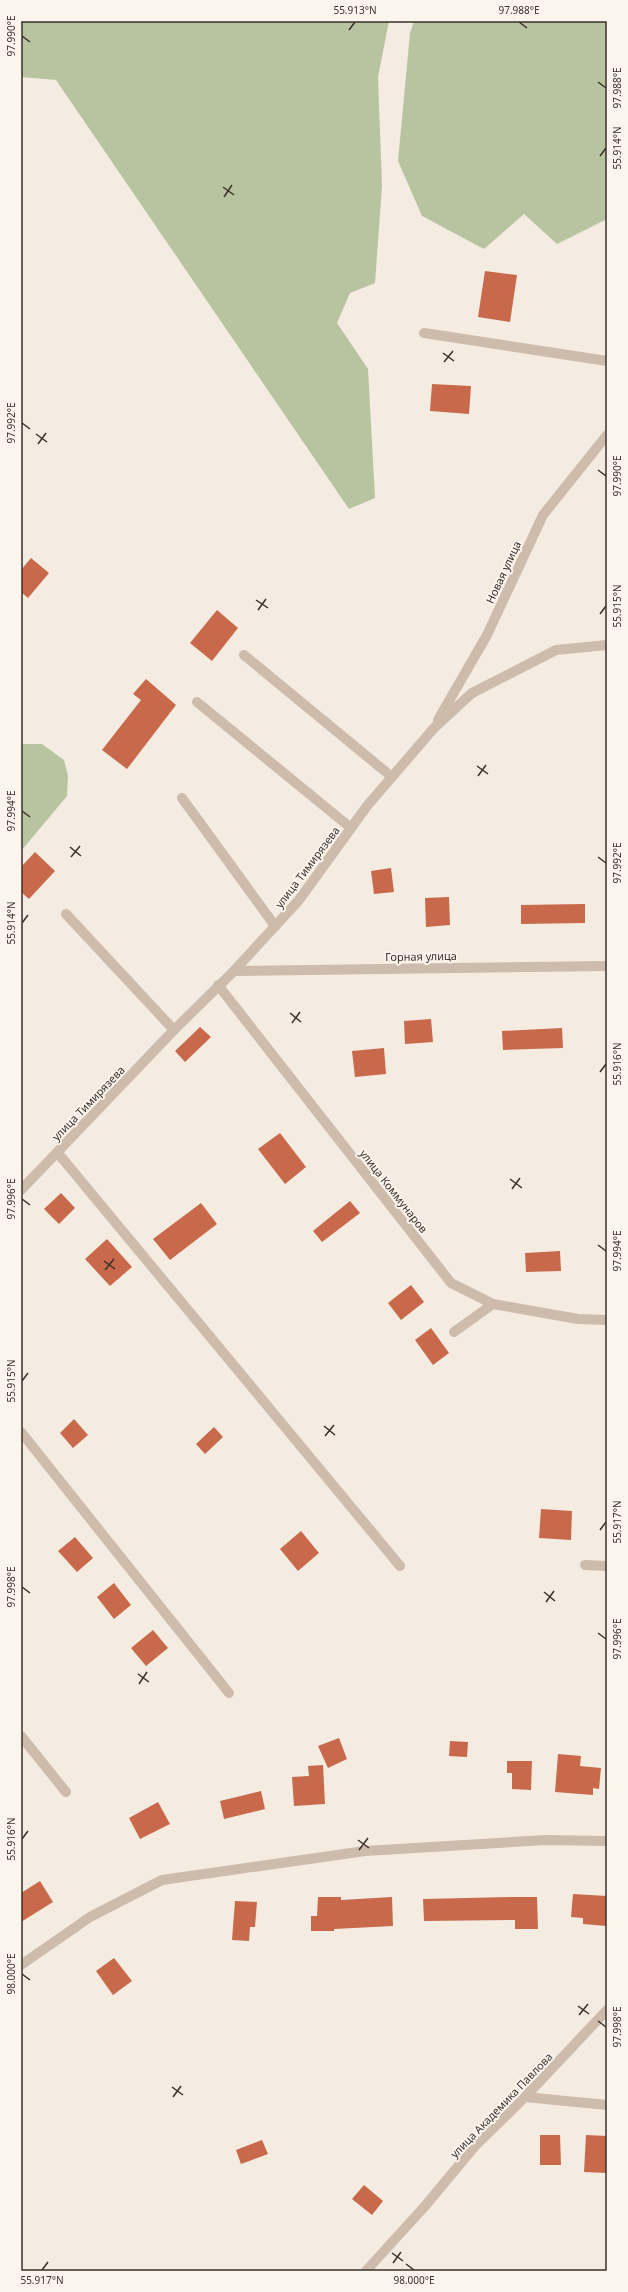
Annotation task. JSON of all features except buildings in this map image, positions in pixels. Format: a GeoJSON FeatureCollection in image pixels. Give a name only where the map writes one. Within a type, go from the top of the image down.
{"type":"FeatureCollection","features":[{"type":"Feature","properties":{"kind":"street"},"geometry":{"type":"LineString","coordinates":[[424,333],[607,362]]}},
{"type":"Feature","properties":{"kind":"street","name":"Новая улица"},"geometry":{"type":"LineString","coordinates":[[434,728],[487,635],[543,515],[607,435]]}},
{"type":"Feature","properties":{"kind":"street","name":"улица Тимирязева"},"geometry":{"type":"LineString","coordinates":[[21,1190],[174,1030],[218,985],[234,971],[299,900],[351,828],[434,728],[472,693],[556,650],[607,645]]}},
{"type":"Feature","properties":{"kind":"street"},"geometry":{"type":"LineString","coordinates":[[244,655],[392,777]]}},
{"type":"Feature","properties":{"kind":"street"},"geometry":{"type":"LineString","coordinates":[[197,702],[351,828]]}},
{"type":"Feature","properties":{"kind":"street"},"geometry":{"type":"LineString","coordinates":[[182,798],[275,926]]}},
{"type":"Feature","properties":{"kind":"street"},"geometry":{"type":"LineString","coordinates":[[66,914],[174,1030]]}},
{"type":"Feature","properties":{"kind":"street","name":"Горная улица"},"geometry":{"type":"LineString","coordinates":[[234,971],[607,966]]}},
{"type":"Feature","properties":{"kind":"street","name":"улица Коммунаров"},"geometry":{"type":"LineString","coordinates":[[218,985],[451,1283],[492,1304],[578,1319],[607,1320]]}},
{"type":"Feature","properties":{"kind":"street"},"geometry":{"type":"LineString","coordinates":[[57,1152],[400,1566]]}},
{"type":"Feature","properties":{"kind":"street"},"geometry":{"type":"LineString","coordinates":[[454,1332],[492,1304]]}},
{"type":"Feature","properties":{"kind":"street"},"geometry":{"type":"LineString","coordinates":[[21,1432],[229,1693]]}},
{"type":"Feature","properties":{"kind":"street"},"geometry":{"type":"LineString","coordinates":[[586,1565],[607,1566]]}},
{"type":"Feature","properties":{"kind":"street"},"geometry":{"type":"LineString","coordinates":[[21,1736],[66,1792]]}},
{"type":"Feature","properties":{"kind":"street"},"geometry":{"type":"LineString","coordinates":[[21,1965],[90,1917],[162,1880],[365,1851],[545,1840],[607,1841]]}},
{"type":"Feature","properties":{"kind":"street","name":"улица Академика Павлова"},"geometry":{"type":"LineString","coordinates":[[366,2271],[425,2206],[475,2146],[525,2097],[607,2010]]}},
{"type":"Feature","properties":{"kind":"street"},"geometry":{"type":"LineString","coordinates":[[525,2097],[607,2104]]}},
{"type":"Feature","properties":{"kind":"green space"},"geometry":{"type":"Polygon","coordinates":[[[21,21],[389,21],[378,77],[382,186],[375,283],[350,293],[337,323],[368,369],[375,498],[349,509],[56,80],[21,77],[21,21]]]}},
{"type":"Feature","properties":{"kind":"green space"},"geometry":{"type":"Polygon","coordinates":[[[414,21],[607,21],[607,219],[557,244],[524,214],[484,249],[422,216],[398,161],[410,33],[414,21]]]}},
{"type":"Feature","properties":{"kind":"green space"},"geometry":{"type":"Polygon","coordinates":[[[21,744],[42,744],[64,760],[68,776],[67,796],[21,851],[21,744]]]}}]}
